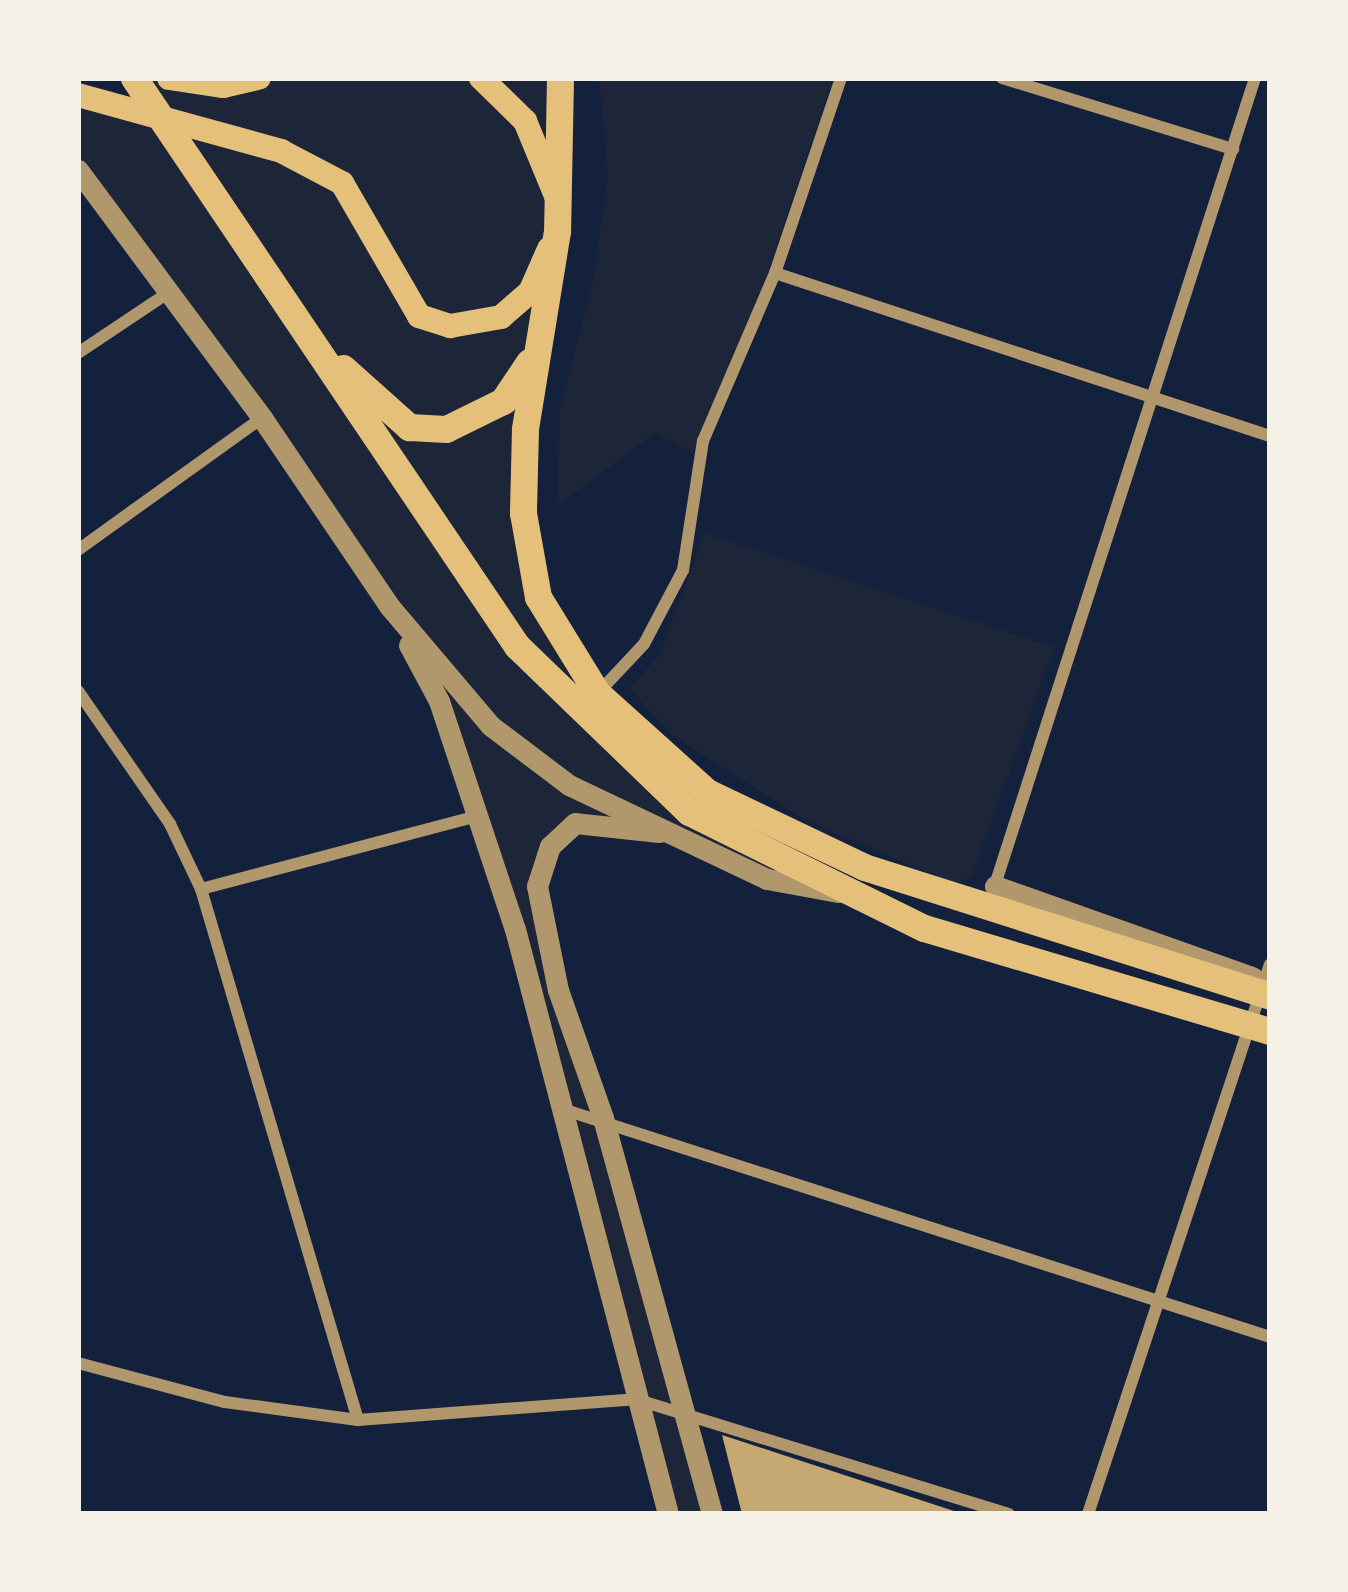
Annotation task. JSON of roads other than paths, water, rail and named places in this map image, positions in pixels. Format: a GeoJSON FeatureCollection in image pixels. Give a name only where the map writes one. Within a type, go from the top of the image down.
{"type":"FeatureCollection","features":[{"type":"Feature","properties":{"kind":"main road"},"geometry":{"type":"LineString","coordinates":[[134,78],[517,646],[689,812],[924,928],[1260,1028]]}},
{"type":"Feature","properties":{"kind":"main road"},"geometry":{"type":"LineString","coordinates":[[175,80],[223,86],[259,78]]}},
{"type":"Feature","properties":{"kind":"main road"},"geometry":{"type":"LineString","coordinates":[[78,95],[281,151],[342,183],[419,316],[450,326],[501,317],[519,304],[558,217],[526,121],[482,78]]}},
{"type":"Feature","properties":{"kind":"main road"},"geometry":{"type":"LineString","coordinates":[[560,78],[558,217],[520,465],[524,534],[538,597],[597,693],[707,792],[864,867],[991,898],[1267,984]]}},
{"type":"Feature","properties":{"kind":"main road"},"geometry":{"type":"LineString","coordinates":[[317,346],[409,427],[446,429],[503,401],[522,380],[544,326]]}},
{"type":"Feature","properties":{"kind":"street"},"geometry":{"type":"LineString","coordinates":[[597,693],[644,644],[683,570],[703,441],[775,273],[841,78]]}},
{"type":"Feature","properties":{"kind":"street"},"geometry":{"type":"LineString","coordinates":[[1002,78],[1233,149]]}},
{"type":"Feature","properties":{"kind":"street"},"geometry":{"type":"LineString","coordinates":[[991,898],[1255,78]]}},
{"type":"Feature","properties":{"kind":"street"},"geometry":{"type":"LineString","coordinates":[[78,170],[262,418],[389,607],[440,701],[515,929],[558,1108],[668,1514]]}},
{"type":"Feature","properties":{"kind":"street"},"geometry":{"type":"LineString","coordinates":[[775,273],[1270,436]]}},
{"type":"Feature","properties":{"kind":"street"},"geometry":{"type":"LineString","coordinates":[[78,353],[171,291]]}},
{"type":"Feature","properties":{"kind":"street"},"geometry":{"type":"LineString","coordinates":[[78,550],[262,418]]}},
{"type":"Feature","properties":{"kind":"street"},"geometry":{"type":"LineString","coordinates":[[389,607],[529,761],[767,879],[850,894]]}},
{"type":"Feature","properties":{"kind":"street"},"geometry":{"type":"LineString","coordinates":[[78,691],[170,824],[201,889],[358,1420]]}},
{"type":"Feature","properties":{"kind":"street"},"geometry":{"type":"LineString","coordinates":[[201,889],[477,816]]}},
{"type":"Feature","properties":{"kind":"street"},"geometry":{"type":"LineString","coordinates":[[694,841],[575,824],[537,870],[541,925],[603,1118],[712,1514]]}},
{"type":"Feature","properties":{"kind":"street"},"geometry":{"type":"LineString","coordinates":[[1088,1514],[1158,1300],[1260,1028],[1267,984]]}},
{"type":"Feature","properties":{"kind":"street"},"geometry":{"type":"LineString","coordinates":[[558,1108],[603,1118],[1270,1336]]}},
{"type":"Feature","properties":{"kind":"street"},"geometry":{"type":"LineString","coordinates":[[78,1363],[225,1402],[358,1420],[635,1399],[682,1408],[1009,1514]]}}]}
